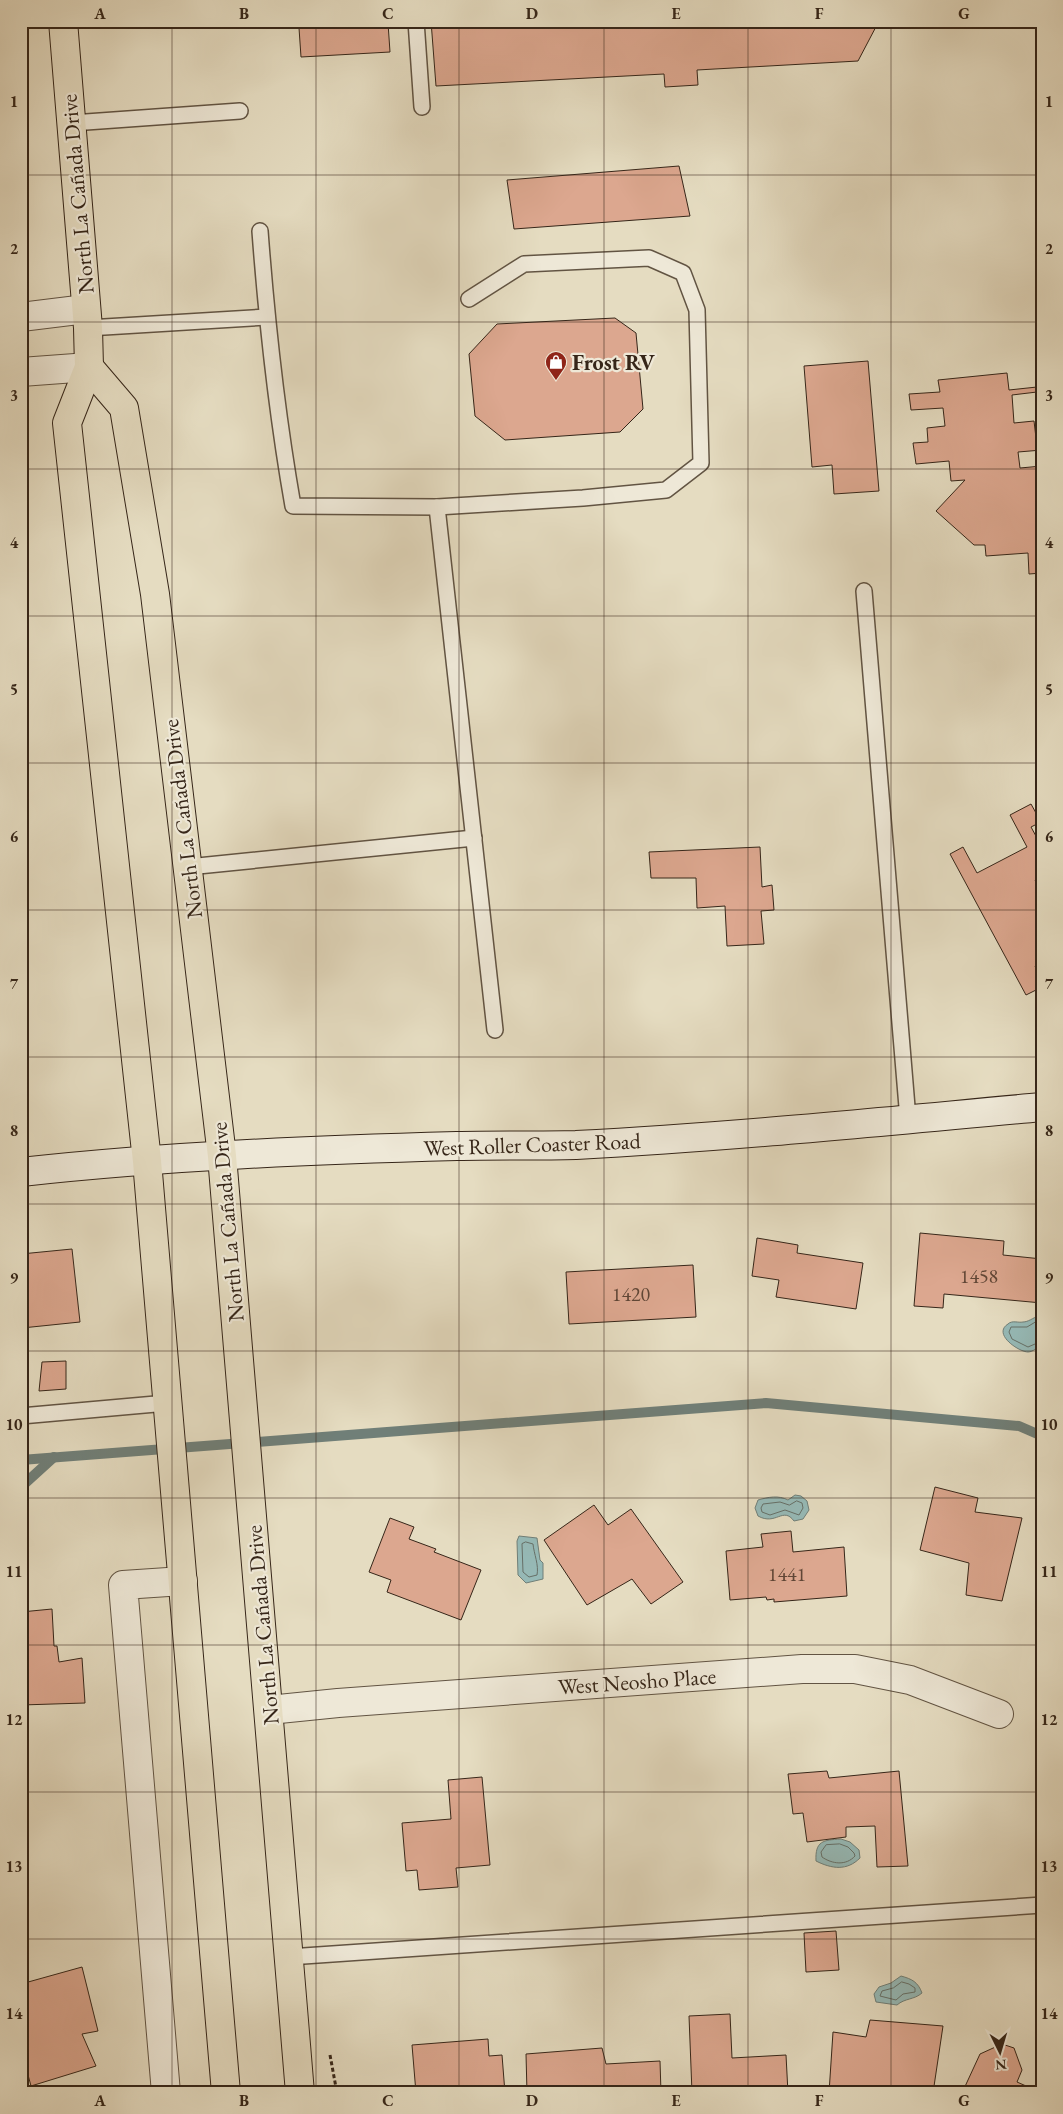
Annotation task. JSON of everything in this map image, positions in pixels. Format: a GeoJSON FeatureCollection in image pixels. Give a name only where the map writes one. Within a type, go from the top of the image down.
{"type":"FeatureCollection","features":[{"type":"Feature","properties":{"kind":"main road","name":"North La Cañada Drive"},"geometry":{"type":"LineString","coordinates":[[63,21],[87,319],[89,367],[67,423],[147,1161],[226,2093]]}},
{"type":"Feature","properties":{"kind":"main road","name":"North La Cañada Drive"},"geometry":{"type":"LineString","coordinates":[[89,367],[124,408],[156,594],[222,1156],[300,2093]]}},
{"type":"Feature","properties":{"kind":"street"},"geometry":{"type":"LineString","coordinates":[[21,317],[87,319]]}},
{"type":"Feature","properties":{"kind":"street"},"geometry":{"type":"LineString","coordinates":[[21,372],[89,367]]}},
{"type":"Feature","properties":{"kind":"street","name":"West Roller Coaster Road"},"geometry":{"type":"LineString","coordinates":[[21,1172],[222,1156],[459,1146],[609,1143],[754,1133],[1042,1107]]}},
{"type":"Feature","properties":{"kind":"street"},"geometry":{"type":"LineString","coordinates":[[166,2093],[123,1584],[184,1581]]}},
{"type":"Feature","properties":{"kind":"street","name":"West Neosho Place"},"geometry":{"type":"LineString","coordinates":[[269,1710],[338,1703],[782,1671],[846,1669],[910,1680],[999,1714]]}},
{"type":"Feature","properties":{"kind":"lane"},"geometry":{"type":"LineString","coordinates":[[416,21],[422,107]]}},
{"type":"Feature","properties":{"kind":"lane"},"geometry":{"type":"LineString","coordinates":[[72,123],[240,111]]}},
{"type":"Feature","properties":{"kind":"lane"},"geometry":{"type":"LineString","coordinates":[[260,231],[267,317],[280,431],[293,506],[437,507],[583,498],[666,490],[702,463],[697,310],[683,273],[649,258],[524,264],[469,299]]}},
{"type":"Feature","properties":{"kind":"lane"},"geometry":{"type":"LineString","coordinates":[[87,319],[267,317]]}},
{"type":"Feature","properties":{"kind":"lane"},"geometry":{"type":"LineString","coordinates":[[437,507],[495,1030]]}},
{"type":"Feature","properties":{"kind":"lane"},"geometry":{"type":"LineString","coordinates":[[864,591],[908,1119]]}},
{"type":"Feature","properties":{"kind":"lane"},"geometry":{"type":"LineString","coordinates":[[188,867],[474,838]]}},
{"type":"Feature","properties":{"kind":"lane"},"geometry":{"type":"LineString","coordinates":[[21,1416],[168,1409]]}},
{"type":"Feature","properties":{"kind":"lane"},"geometry":{"type":"LineString","coordinates":[[289,1956],[1042,1905]]}},
{"type":"Feature","properties":{"kind":"path"},"geometry":{"type":"LineString","coordinates":[[329,2052],[337,2093]]}},
{"type":"Feature","properties":{"kind":"water"},"geometry":{"type":"Polygon","coordinates":[[[1038,1316],[1042,1317],[1042,1344],[1035,1349],[1028,1352],[1019,1349],[1013,1346],[1005,1337],[1003,1333],[1004,1328],[1010,1323],[1029,1321],[1038,1316]]]}},
{"type":"Feature","properties":{"kind":"water"},"geometry":{"type":"Polygon","coordinates":[[[795,1495],[801,1496],[807,1501],[809,1510],[803,1519],[794,1521],[786,1515],[770,1519],[758,1516],[755,1508],[758,1500],[781,1497],[788,1500],[795,1495]]]}},
{"type":"Feature","properties":{"kind":"water"},"geometry":{"type":"Polygon","coordinates":[[[519,1536],[537,1538],[540,1560],[543,1563],[543,1579],[526,1583],[518,1575],[517,1541],[519,1536]]]}},
{"type":"Feature","properties":{"kind":"water"},"geometry":{"type":"Polygon","coordinates":[[[841,1839],[850,1842],[859,1850],[860,1858],[845,1867],[828,1866],[816,1861],[817,1849],[821,1843],[841,1839]]]}},
{"type":"Feature","properties":{"kind":"water"},"geometry":{"type":"Polygon","coordinates":[[[901,1976],[908,1978],[919,1986],[922,1993],[897,2005],[876,2002],[874,1994],[879,1987],[891,1983],[901,1976]]]}},
{"type":"Feature","properties":{"kind":"building"},"geometry":{"type":"Polygon","coordinates":[[[299,21],[388,21],[388,23],[299,28],[299,21]]]}},
{"type":"Feature","properties":{"kind":"building"},"geometry":{"type":"Polygon","coordinates":[[[431,21],[879,21],[858,61],[697,70],[698,85],[665,87],[664,74],[436,86],[431,21]]]}},
{"type":"Feature","properties":{"kind":"building"},"geometry":{"type":"Polygon","coordinates":[[[388,23],[390,52],[301,57],[299,28],[388,23]]]}},
{"type":"Feature","properties":{"kind":"building"},"geometry":{"type":"Polygon","coordinates":[[[679,166],[690,216],[514,229],[507,180],[679,166]]]}},
{"type":"Feature","properties":{"kind":"building","name":"Frost RV"},"geometry":{"type":"Polygon","coordinates":[[[615,318],[636,333],[643,409],[620,432],[505,440],[475,416],[469,354],[497,324],[615,318]]]}},
{"type":"Feature","properties":{"kind":"building"},"geometry":{"type":"Polygon","coordinates":[[[868,361],[879,491],[834,494],[832,465],[812,467],[804,366],[868,361]]]}},
{"type":"Feature","properties":{"kind":"building"},"geometry":{"type":"Polygon","coordinates":[[[1007,373],[1009,390],[1037,387],[1037,392],[1012,395],[1014,423],[1034,421],[1036,438],[1042,437],[1042,450],[1018,452],[1020,468],[1042,466],[1042,573],[1029,574],[1028,553],[986,556],[985,545],[974,545],[936,511],[965,480],[951,481],[949,461],[916,464],[913,443],[928,442],[927,428],[945,426],[943,408],[911,410],[909,394],[940,392],[938,380],[1007,373]]]}},
{"type":"Feature","properties":{"kind":"building"},"geometry":{"type":"Polygon","coordinates":[[[1031,804],[1041,822],[1031,827],[1042,847],[1042,861],[1040,862],[1042,876],[1035,880],[1039,887],[1042,886],[1042,962],[1035,966],[1042,980],[1042,987],[1026,995],[950,854],[963,847],[977,873],[1027,847],[1010,815],[1031,804]]]}},
{"type":"Feature","properties":{"kind":"building"},"geometry":{"type":"Polygon","coordinates":[[[760,847],[762,887],[772,885],[774,910],[761,911],[764,944],[727,946],[725,906],[697,908],[696,878],[651,878],[649,852],[760,847]]]}},
{"type":"Feature","properties":{"kind":"building"},"geometry":{"type":"Polygon","coordinates":[[[920,1233],[1004,1241],[1003,1255],[1042,1259],[1042,1303],[944,1294],[943,1308],[914,1306],[920,1233]]]}},
{"type":"Feature","properties":{"kind":"building"},"geometry":{"type":"Polygon","coordinates":[[[757,1238],[798,1245],[797,1253],[863,1263],[856,1309],[776,1297],[779,1280],[752,1276],[757,1238]]]}},
{"type":"Feature","properties":{"kind":"building"},"geometry":{"type":"Polygon","coordinates":[[[72,1249],[80,1322],[22,1328],[21,1254],[72,1249]]]}},
{"type":"Feature","properties":{"kind":"building"},"geometry":{"type":"Polygon","coordinates":[[[693,1265],[696,1317],[569,1324],[566,1272],[693,1265]]]}},
{"type":"Feature","properties":{"kind":"building"},"geometry":{"type":"Polygon","coordinates":[[[66,1361],[66,1389],[39,1391],[42,1362],[66,1361]]]}},
{"type":"Feature","properties":{"kind":"building"},"geometry":{"type":"Polygon","coordinates":[[[935,1487],[978,1498],[975,1512],[1022,1518],[1002,1601],[966,1595],[969,1563],[920,1550],[935,1487]]]}},
{"type":"Feature","properties":{"kind":"building"},"geometry":{"type":"Polygon","coordinates":[[[594,1505],[608,1525],[631,1509],[683,1582],[651,1604],[632,1579],[587,1605],[544,1540],[594,1505]]]}},
{"type":"Feature","properties":{"kind":"building"},"geometry":{"type":"Polygon","coordinates":[[[390,1518],[414,1527],[409,1539],[436,1549],[434,1552],[481,1570],[461,1620],[387,1592],[391,1580],[369,1572],[390,1518]]]}},
{"type":"Feature","properties":{"kind":"building"},"geometry":{"type":"Polygon","coordinates":[[[791,1531],[793,1552],[844,1547],[847,1596],[774,1602],[774,1599],[767,1600],[766,1597],[730,1600],[726,1551],[763,1547],[761,1534],[791,1531]]]}},
{"type":"Feature","properties":{"kind":"building"},"geometry":{"type":"Polygon","coordinates":[[[52,1609],[54,1646],[57,1646],[59,1662],[82,1658],[85,1703],[21,1705],[21,1612],[52,1609]]]}},
{"type":"Feature","properties":{"kind":"building"},"geometry":{"type":"Polygon","coordinates":[[[827,1771],[829,1778],[899,1771],[908,1866],[877,1867],[875,1826],[846,1827],[846,1837],[807,1842],[803,1813],[793,1814],[788,1774],[827,1771]]]}},
{"type":"Feature","properties":{"kind":"building"},"geometry":{"type":"Polygon","coordinates":[[[482,1777],[490,1865],[456,1868],[458,1887],[419,1890],[417,1870],[406,1871],[402,1823],[451,1819],[448,1780],[482,1777]]]}},
{"type":"Feature","properties":{"kind":"building"},"geometry":{"type":"Polygon","coordinates":[[[836,1931],[839,1970],[806,1972],[804,1933],[836,1931]]]}},
{"type":"Feature","properties":{"kind":"building"},"geometry":{"type":"Polygon","coordinates":[[[1036,1944],[1042,1944],[1042,1981],[1038,1981],[1036,1944]]]}},
{"type":"Feature","properties":{"kind":"building"},"geometry":{"type":"Polygon","coordinates":[[[82,1967],[98,2031],[82,2034],[96,2066],[31,2086],[21,2049],[21,1984],[82,1967]]]}},
{"type":"Feature","properties":{"kind":"building"},"geometry":{"type":"Polygon","coordinates":[[[730,2014],[732,2058],[786,2055],[788,2093],[692,2093],[689,2016],[730,2014]]]}},
{"type":"Feature","properties":{"kind":"building"},"geometry":{"type":"Polygon","coordinates":[[[870,2020],[943,2026],[933,2093],[829,2093],[833,2032],[866,2037],[870,2020]]]}},
{"type":"Feature","properties":{"kind":"building"},"geometry":{"type":"Polygon","coordinates":[[[488,2039],[489,2056],[502,2055],[505,2093],[416,2093],[412,2045],[488,2039]]]}},
{"type":"Feature","properties":{"kind":"building"},"geometry":{"type":"Polygon","coordinates":[[[1002,2044],[1014,2048],[1022,2070],[1017,2082],[1042,2093],[962,2093],[980,2054],[1002,2044]]]}},
{"type":"Feature","properties":{"kind":"building"},"geometry":{"type":"Polygon","coordinates":[[[602,2048],[606,2064],[660,2061],[661,2093],[527,2093],[526,2054],[602,2048]]]}},
{"type":"Feature","properties":{"kind":"waterway"},"geometry":{"type":"LineString","coordinates":[[21,1460],[766,1403],[1019,1426],[1042,1436]]}},
{"type":"Feature","properties":{"kind":"waterway"},"geometry":{"type":"LineString","coordinates":[[21,1487],[54,1457]]}},
{"type":"Feature","properties":{"kind":"place","name":"Frost RV"},"geometry":{"type":"Point","coordinates":[556,381]}}]}
